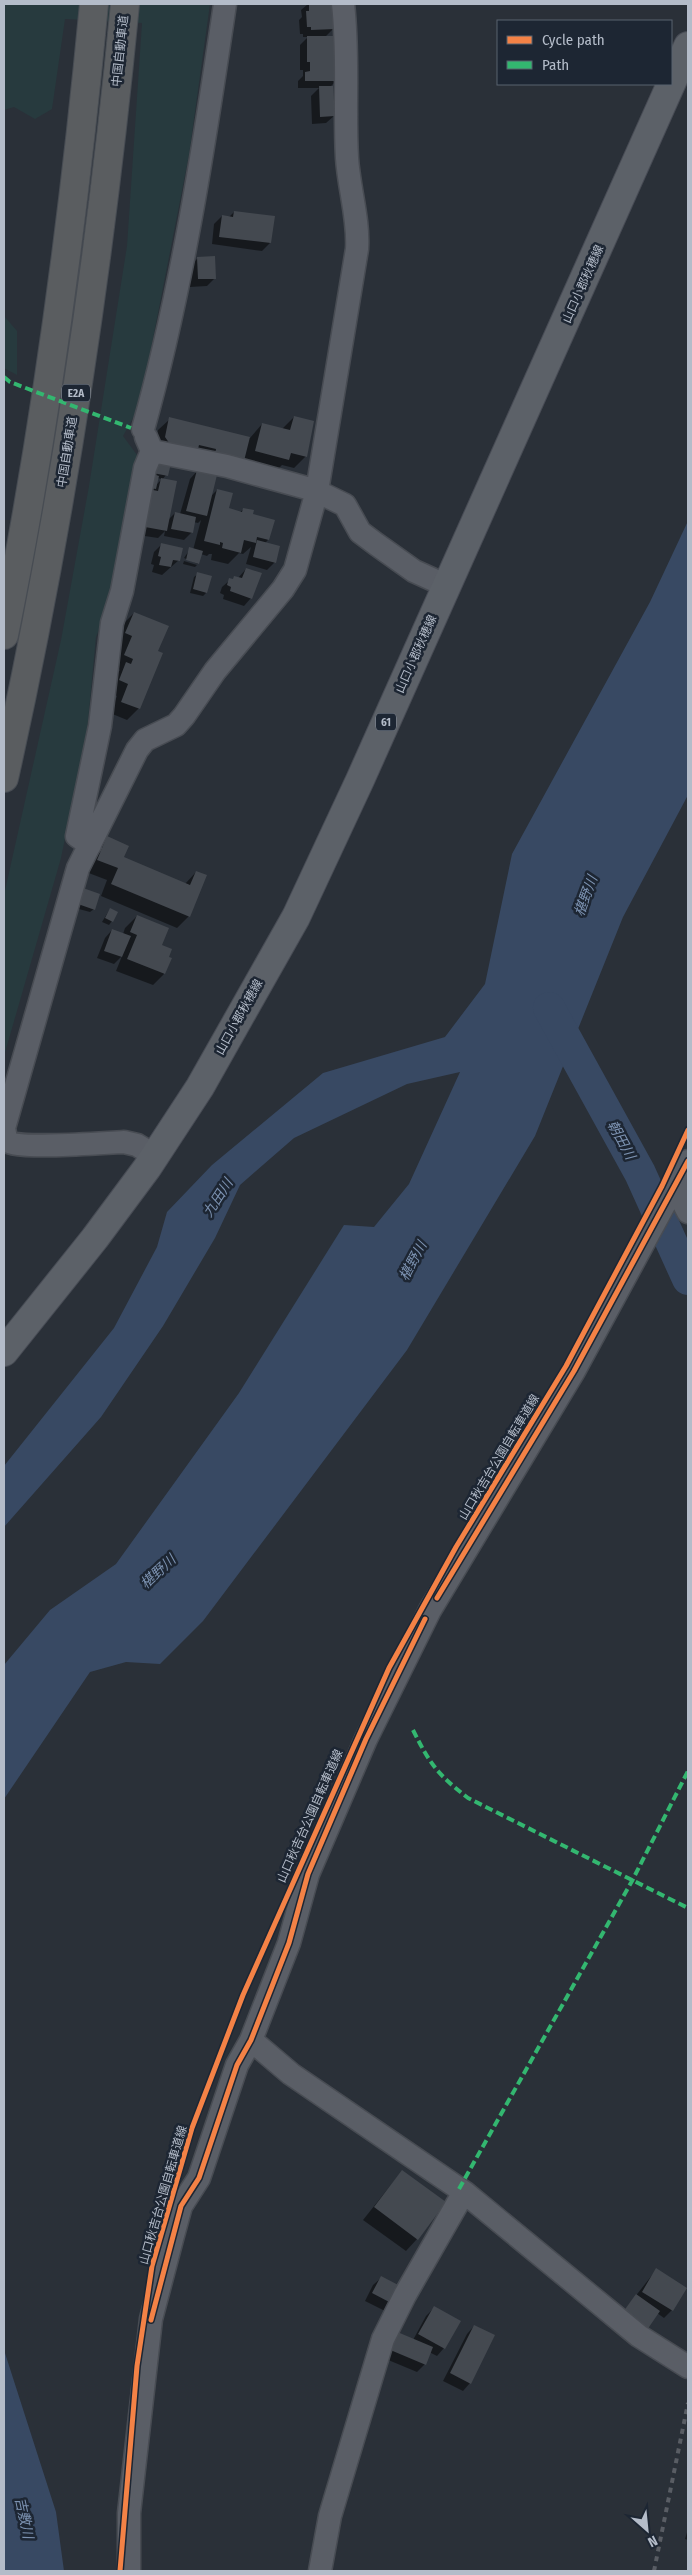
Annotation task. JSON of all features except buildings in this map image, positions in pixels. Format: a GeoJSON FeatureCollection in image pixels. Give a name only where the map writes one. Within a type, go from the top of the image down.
{"type":"FeatureCollection","features":[{"type":"Feature","properties":{"kind":"highway","name":"E2A"},"geometry":{"type":"LineString","coordinates":[[4,634],[31,487],[56,328],[94,4]]}},
{"type":"Feature","properties":{"kind":"highway","name":"中国自動車道"},"geometry":{"type":"LineString","coordinates":[[4,778],[37,623],[57,516],[85,333],[125,4]]}},
{"type":"Feature","properties":{"kind":"main road","name":"山口小郡秋穂線"},"geometry":{"type":"LineString","coordinates":[[672,82],[688,46]]}},
{"type":"Feature","properties":{"kind":"main road","name":"山口小郡秋穂線"},"geometry":{"type":"LineString","coordinates":[[5,1348],[95,1238],[155,1156],[200,1087],[296,917],[447,586],[671,85]]}},
{"type":"Feature","properties":{"kind":"street"},"geometry":{"type":"LineString","coordinates":[[225,4],[202,159],[164,356],[137,429],[152,452],[227,466],[317,492],[345,505],[360,532],[414,571],[447,586]]}},
{"type":"Feature","properties":{"kind":"street"},"geometry":{"type":"LineString","coordinates":[[155,1156],[137,1145],[124,1142],[34,1145],[10,1143],[7,1140],[4,1128],[78,868],[137,750],[145,740],[176,724],[215,671],[283,589],[295,570],[317,492],[357,249],[358,228],[349,191],[347,156],[343,4]]}},
{"type":"Feature","properties":{"kind":"street"},"geometry":{"type":"LineString","coordinates":[[90,845],[77,836],[100,726],[112,623],[122,591],[145,468],[152,452]]}},
{"type":"Feature","properties":{"kind":"street"},"geometry":{"type":"LineString","coordinates":[[130,2571],[129,2513],[151,2320],[181,2206],[199,2178],[237,2065],[251,2040],[289,1943],[308,1874],[366,1739],[430,1610],[574,1371],[645,1237],[688,1161]]}},
{"type":"Feature","properties":{"kind":"street"},"geometry":{"type":"LineString","coordinates":[[671,1191],[688,1212]]}},
{"type":"Feature","properties":{"kind":"street"},"geometry":{"type":"LineString","coordinates":[[251,2040],[291,2074],[464,2192],[618,2319],[688,2367]]}},
{"type":"Feature","properties":{"kind":"street"},"geometry":{"type":"LineString","coordinates":[[320,2571],[330,2516],[383,2339],[405,2295],[464,2192]]}},
{"type":"Feature","properties":{"kind":"green space"},"geometry":{"type":"Polygon","coordinates":[[[4,4],[210,4],[189,155],[140,405],[123,436],[137,455],[114,594],[96,637],[87,732],[61,858],[4,1056],[4,895],[61,640],[89,486],[127,246],[142,23],[65,19],[52,109],[35,119],[14,107],[4,110],[4,4]]]}},
{"type":"Feature","properties":{"kind":"green space"},"geometry":{"type":"Polygon","coordinates":[[[4,316],[17,331],[17,375],[4,368],[4,316]]]}},
{"type":"Feature","properties":{"kind":"water"},"geometry":{"type":"Polygon","coordinates":[[[688,521],[688,795],[623,917],[535,1136],[407,1350],[203,1621],[160,1664],[126,1662],[90,1672],[4,1799],[4,1665],[50,1610],[116,1564],[239,1393],[344,1225],[374,1227],[409,1184],[460,1072],[407,1084],[294,1138],[240,1185],[215,1238],[163,1326],[101,1417],[4,1527],[4,1466],[114,1328],[157,1247],[167,1212],[212,1165],[323,1073],[445,1037],[485,984],[512,854],[650,602],[688,521]]]}},
{"type":"Feature","properties":{"kind":"water","name":"吉敷川"},"geometry":{"type":"Polygon","coordinates":[[[4,2350],[56,2512],[64,2571],[4,2571],[4,2350]]]}},
{"type":"Feature","properties":{"kind":"waterway","name":"朝田川"},"geometry":{"type":"LineString","coordinates":[[549,1008],[640,1173],[688,1279]]}},
{"type":"Feature","properties":{"kind":"railway"},"geometry":{"type":"LineString","coordinates":[[654,2571],[688,2403]]}},
{"type":"Feature","properties":{"kind":"marked path"},"geometry":{"type":"LineString","coordinates":[[4,377],[10,382],[131,428]]}},
{"type":"Feature","properties":{"kind":"marked path"},"geometry":{"type":"LineString","coordinates":[[413,1730],[424,1752],[435,1768],[468,1798],[688,1908]]}},
{"type":"Feature","properties":{"kind":"marked path"},"geometry":{"type":"LineString","coordinates":[[459,2189],[632,1881],[688,1771]]}},
{"type":"Feature","properties":{"kind":"cycle path","name":"山口秋吉台公園自転車道線"},"geometry":{"type":"LineString","coordinates":[[120,2571],[137,2366],[152,2266],[192,2128],[243,1995],[389,1668],[456,1547],[566,1366],[662,1186],[688,1130]]}},
{"type":"Feature","properties":{"kind":"cycle path"},"geometry":{"type":"LineString","coordinates":[[437,1598],[574,1371],[688,1161]]}},
{"type":"Feature","properties":{"kind":"cycle path"},"geometry":{"type":"LineString","coordinates":[[151,2320],[181,2206],[199,2178],[237,2065],[251,2040],[289,1943],[308,1874],[366,1739],[425,1619]]}},
{"type":"Feature","properties":{"kind":"water label","name":"椹野川"},"geometry":{"type":"Point","coordinates":[586,896]}},
{"type":"Feature","properties":{"kind":"water label","name":"九田川"},"geometry":{"type":"Point","coordinates":[218,1198]}},
{"type":"Feature","properties":{"kind":"water label","name":"椹野川"},"geometry":{"type":"Point","coordinates":[413,1261]}},
{"type":"Feature","properties":{"kind":"water label","name":"椹野川"},"geometry":{"type":"Point","coordinates":[158,1572]}}]}
